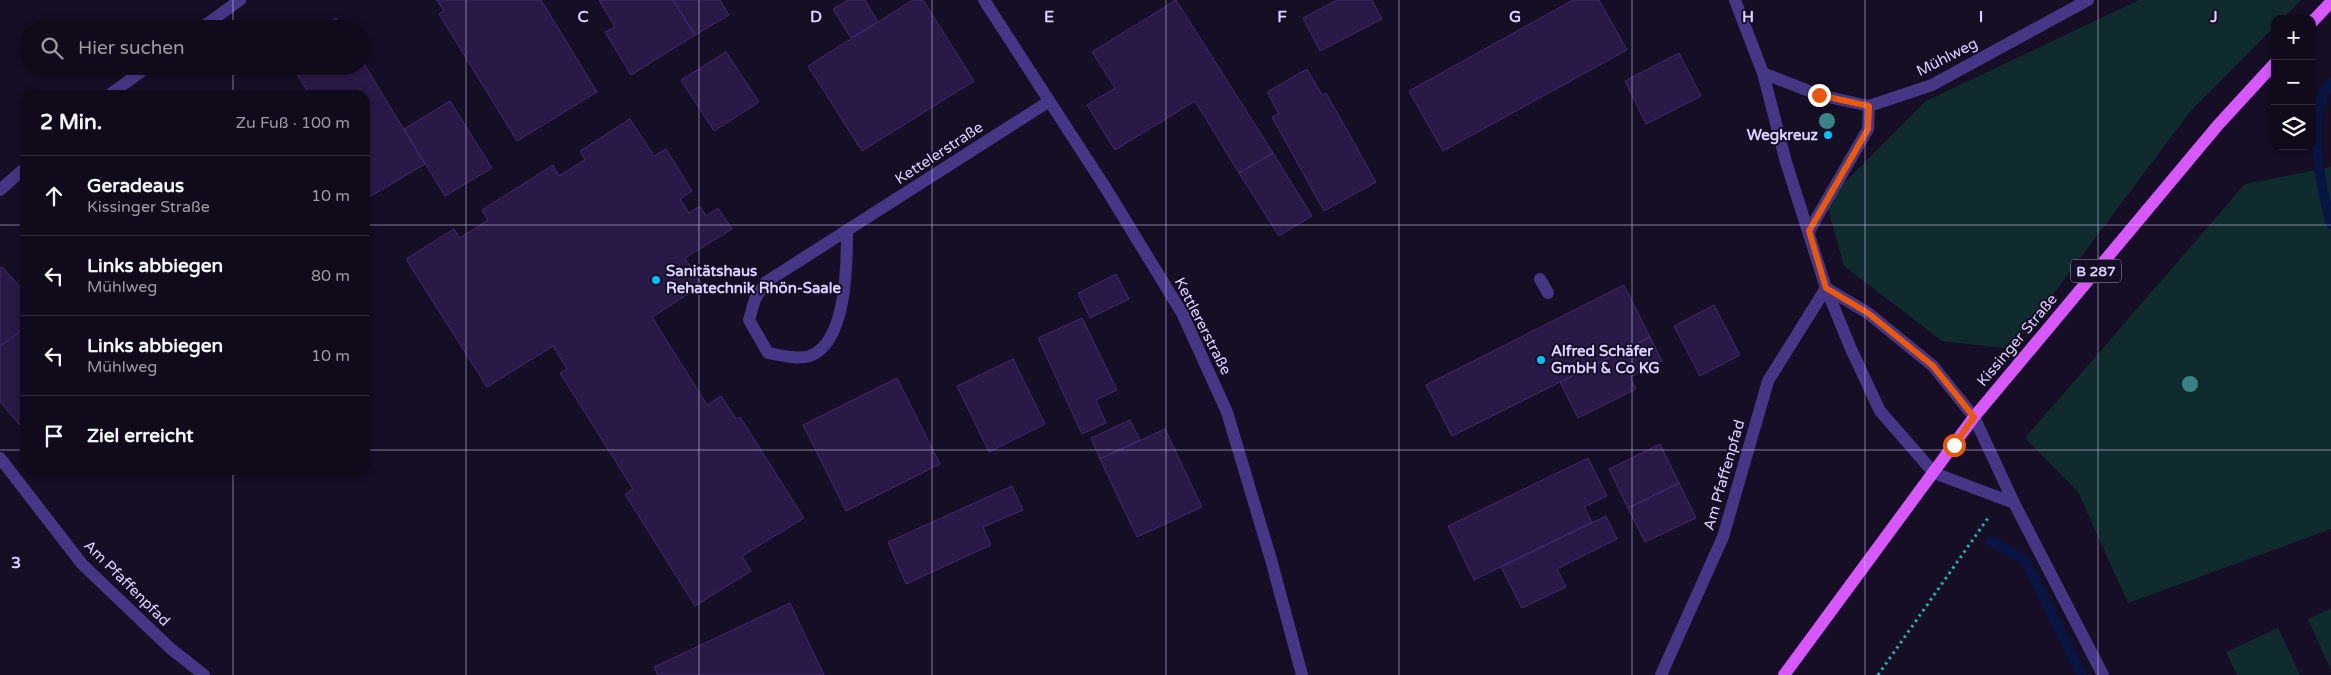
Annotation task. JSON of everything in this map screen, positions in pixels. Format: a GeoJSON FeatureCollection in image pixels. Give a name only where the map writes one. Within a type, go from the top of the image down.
{"type":"FeatureCollection","features":[{"type":"Feature","properties":{"kind":"main road"},"geometry":{"type":"LineString","coordinates":[[2316,18],[2331,2]]}},
{"type":"Feature","properties":{"kind":"main road","name":"Kissinger Straße"},"geometry":{"type":"LineString","coordinates":[[1784,675],[1974,417],[2218,125],[2271,67]]}},
{"type":"Feature","properties":{"kind":"street"},"geometry":{"type":"LineString","coordinates":[[212,20],[240,0]]}},
{"type":"Feature","properties":{"kind":"street","name":"Kettlererstraße"},"geometry":{"type":"LineString","coordinates":[[984,0],[1048,102],[1105,187],[1182,313],[1227,412],[1272,562],[1302,675]]}},
{"type":"Feature","properties":{"kind":"street"},"geometry":{"type":"LineString","coordinates":[[1736,0],[1763,73],[1786,162],[1826,288],[1851,350],[1880,411],[1934,473],[2014,503]]}},
{"type":"Feature","properties":{"kind":"street","name":"Mühlweg"},"geometry":{"type":"LineString","coordinates":[[1869,106],[1932,85],[2088,0]]}},
{"type":"Feature","properties":{"kind":"street"},"geometry":{"type":"LineString","coordinates":[[1763,73],[1819,95],[1869,106],[1868,129],[1809,231]]}},
{"type":"Feature","properties":{"kind":"street"},"geometry":{"type":"LineString","coordinates":[[116,90],[137,75]]}},
{"type":"Feature","properties":{"kind":"street","name":"Kettelerstraße"},"geometry":{"type":"LineString","coordinates":[[847,231],[844,294],[837,322],[828,342],[810,356],[790,357],[768,353],[749,320],[755,299],[766,282],[1048,102]]}},
{"type":"Feature","properties":{"kind":"street"},"geometry":{"type":"LineString","coordinates":[[0,190],[20,172]]}},
{"type":"Feature","properties":{"kind":"street"},"geometry":{"type":"LineString","coordinates":[[1540,279],[1548,293]]}},
{"type":"Feature","properties":{"kind":"street"},"geometry":{"type":"LineString","coordinates":[[1826,288],[1868,313],[1933,366],[1974,417],[2014,503],[2104,675]]}},
{"type":"Feature","properties":{"kind":"street","name":"Am Pfaffenpfad"},"geometry":{"type":"LineString","coordinates":[[1661,675],[1723,538],[1768,381],[1826,288]]}},
{"type":"Feature","properties":{"kind":"street","name":"Am Pfaffenpfad"},"geometry":{"type":"LineString","coordinates":[[0,458],[82,564],[170,648],[204,675]]}},
{"type":"Feature","properties":{"kind":"path"},"geometry":{"type":"LineString","coordinates":[[1878,675],[1992,512],[2014,503]]}},
{"type":"Feature","properties":{"kind":"green space"},"geometry":{"type":"Polygon","coordinates":[[[2139,0],[2301,0],[2286,15],[2271,15],[2271,30],[2189,113],[2012,349],[1942,341],[1844,266],[1826,201],[1926,101],[2139,0]]]}},
{"type":"Feature","properties":{"kind":"green space"},"geometry":{"type":"Polygon","coordinates":[[[2331,167],[2331,529],[2128,603],[2078,492],[2025,438],[2245,184],[2331,167]]]}},
{"type":"Feature","properties":{"kind":"green space"},"geometry":{"type":"Polygon","coordinates":[[[2331,608],[2331,670],[2308,619],[2331,608]]]}},
{"type":"Feature","properties":{"kind":"green space"},"geometry":{"type":"Polygon","coordinates":[[[2278,628],[2300,675],[2237,675],[2226,652],[2278,628]]]}},
{"type":"Feature","properties":{"kind":"building"},"geometry":{"type":"Polygon","coordinates":[[[437,0],[541,0],[597,92],[517,141],[439,14],[444,11],[437,0]]]}},
{"type":"Feature","properties":{"kind":"building"},"geometry":{"type":"Polygon","coordinates":[[[599,0],[673,0],[695,35],[631,75],[605,32],[615,27],[599,0]]]}},
{"type":"Feature","properties":{"kind":"building"},"geometry":{"type":"Polygon","coordinates":[[[673,0],[720,0],[729,15],[695,35],[673,0]]]}},
{"type":"Feature","properties":{"kind":"building"},"geometry":{"type":"Polygon","coordinates":[[[848,0],[865,0],[878,22],[851,38],[833,9],[848,0]]]}},
{"type":"Feature","properties":{"kind":"building"},"geometry":{"type":"Polygon","coordinates":[[[913,0],[923,0],[974,81],[862,151],[808,66],[913,0]]]}},
{"type":"Feature","properties":{"kind":"building"},"geometry":{"type":"Polygon","coordinates":[[[1176,0],[1273,153],[1239,173],[1195,101],[1115,150],[1087,105],[1115,88],[1092,52],[1176,0]]]}},
{"type":"Feature","properties":{"kind":"building"},"geometry":{"type":"Polygon","coordinates":[[[1337,0],[1372,0],[1382,19],[1320,51],[1303,18],[1337,0]]]}},
{"type":"Feature","properties":{"kind":"building"},"geometry":{"type":"Polygon","coordinates":[[[1573,0],[1599,0],[1627,50],[1443,151],[1409,91],[1573,0]]]}},
{"type":"Feature","properties":{"kind":"building"},"geometry":{"type":"Polygon","coordinates":[[[726,52],[759,102],[714,131],[681,80],[726,52]]]}},
{"type":"Feature","properties":{"kind":"building"},"geometry":{"type":"Polygon","coordinates":[[[1679,53],[1701,96],[1646,124],[1625,81],[1679,53]]]}},
{"type":"Feature","properties":{"kind":"building"},"geometry":{"type":"Polygon","coordinates":[[[1307,69],[1322,95],[1326,93],[1376,182],[1324,211],[1272,117],[1279,114],[1267,92],[1307,69]]]}},
{"type":"Feature","properties":{"kind":"building"},"geometry":{"type":"Polygon","coordinates":[[[370,74],[425,164],[371,196],[370,90],[307,90],[298,75],[370,74]]]}},
{"type":"Feature","properties":{"kind":"building"},"geometry":{"type":"Polygon","coordinates":[[[450,101],[492,168],[445,196],[404,129],[450,101]]]}},
{"type":"Feature","properties":{"kind":"building"},"geometry":{"type":"Polygon","coordinates":[[[630,119],[654,156],[666,149],[692,191],[680,199],[689,213],[700,206],[706,216],[718,208],[732,229],[685,258],[702,285],[652,317],[707,405],[721,396],[736,419],[740,417],[804,518],[742,556],[751,571],[695,606],[625,494],[633,489],[560,373],[567,369],[553,346],[487,387],[406,259],[454,229],[460,238],[488,220],[482,210],[553,165],[559,176],[585,160],[580,151],[630,119]]]}},
{"type":"Feature","properties":{"kind":"building"},"geometry":{"type":"Polygon","coordinates":[[[1273,153],[1312,216],[1279,236],[1239,173],[1273,153]]]}},
{"type":"Feature","properties":{"kind":"building"},"geometry":{"type":"Polygon","coordinates":[[[2,267],[20,287],[20,332],[0,346],[0,269],[2,267]]]}},
{"type":"Feature","properties":{"kind":"building"},"geometry":{"type":"Polygon","coordinates":[[[1116,274],[1129,299],[1090,318],[1078,293],[1116,274]]]}},
{"type":"Feature","properties":{"kind":"building","name":"Alfred Schäfer GmbH & Co KG"},"geometry":{"type":"Polygon","coordinates":[[[1624,285],[1650,337],[1452,436],[1426,385],[1624,285]]]}},
{"type":"Feature","properties":{"kind":"building"},"geometry":{"type":"Polygon","coordinates":[[[1714,305],[1740,355],[1700,376],[1674,326],[1714,305]]]}},
{"type":"Feature","properties":{"kind":"building"},"geometry":{"type":"Polygon","coordinates":[[[1082,318],[1117,390],[1096,400],[1106,423],[1082,434],[1038,338],[1082,318]]]}},
{"type":"Feature","properties":{"kind":"building"},"geometry":{"type":"Polygon","coordinates":[[[20,332],[20,425],[0,402],[0,346],[20,332]]]}},
{"type":"Feature","properties":{"kind":"building"},"geometry":{"type":"Polygon","coordinates":[[[1650,337],[1662,361],[1630,377],[1636,389],[1578,418],[1560,382],[1650,337]]]}},
{"type":"Feature","properties":{"kind":"building"},"geometry":{"type":"Polygon","coordinates":[[[1013,359],[1045,424],[989,452],[957,386],[1013,359]]]}},
{"type":"Feature","properties":{"kind":"building"},"geometry":{"type":"Polygon","coordinates":[[[897,378],[940,464],[846,511],[803,425],[897,378]]]}},
{"type":"Feature","properties":{"kind":"building"},"geometry":{"type":"Polygon","coordinates":[[[1130,420],[1140,440],[1100,459],[1091,438],[1130,420]]]}},
{"type":"Feature","properties":{"kind":"building"},"geometry":{"type":"Polygon","coordinates":[[[1165,429],[1202,507],[1137,537],[1100,459],[1165,429]]]}},
{"type":"Feature","properties":{"kind":"building"},"geometry":{"type":"Polygon","coordinates":[[[1660,444],[1679,483],[1628,508],[1609,469],[1660,444]]]}},
{"type":"Feature","properties":{"kind":"building"},"geometry":{"type":"Polygon","coordinates":[[[1588,458],[1607,496],[1584,507],[1592,522],[1474,580],[1448,526],[1588,458]]]}},
{"type":"Feature","properties":{"kind":"building"},"geometry":{"type":"Polygon","coordinates":[[[1679,483],[1696,518],[1645,542],[1628,508],[1679,483]]]}},
{"type":"Feature","properties":{"kind":"building"},"geometry":{"type":"Polygon","coordinates":[[[1012,486],[1023,510],[983,527],[991,545],[906,584],[888,542],[1012,486]]]}},
{"type":"Feature","properties":{"kind":"building"},"geometry":{"type":"Polygon","coordinates":[[[1606,516],[1617,539],[1557,569],[1566,587],[1522,608],[1501,567],[1606,516]]]}},
{"type":"Feature","properties":{"kind":"building"},"geometry":{"type":"Polygon","coordinates":[[[790,603],[824,675],[658,675],[654,667],[790,603]]]}},
{"type":"Feature","properties":{"kind":"waterway"},"geometry":{"type":"LineString","coordinates":[[2331,82],[2323,96],[2318,113],[2316,131],[2319,171],[2331,224]]}},
{"type":"Feature","properties":{"kind":"waterway"},"geometry":{"type":"LineString","coordinates":[[1990,541],[2025,560],[2082,675]]}},
{"type":"Feature","properties":{"kind":"place","name":"Wegkreuz"},"geometry":{"type":"Point","coordinates":[1828,135]}},
{"type":"Feature","properties":{"kind":"place","name":"Sanitätshaus Rehatechnik Rhön-Saale"},"geometry":{"type":"Point","coordinates":[656,280]}},
{"type":"Feature","properties":{"kind":"place","name":"Alfred Schäfer GmbH & Co KG"},"geometry":{"type":"Point","coordinates":[1541,360]}},
{"type":"Feature","properties":{"kind":"route"},"geometry":{"type":"LineString","coordinates":[[1819,95],[1869,106],[1868,129],[1809,231],[1826,288],[1868,313],[1933,366],[1974,417],[1954,445]]}}]}
